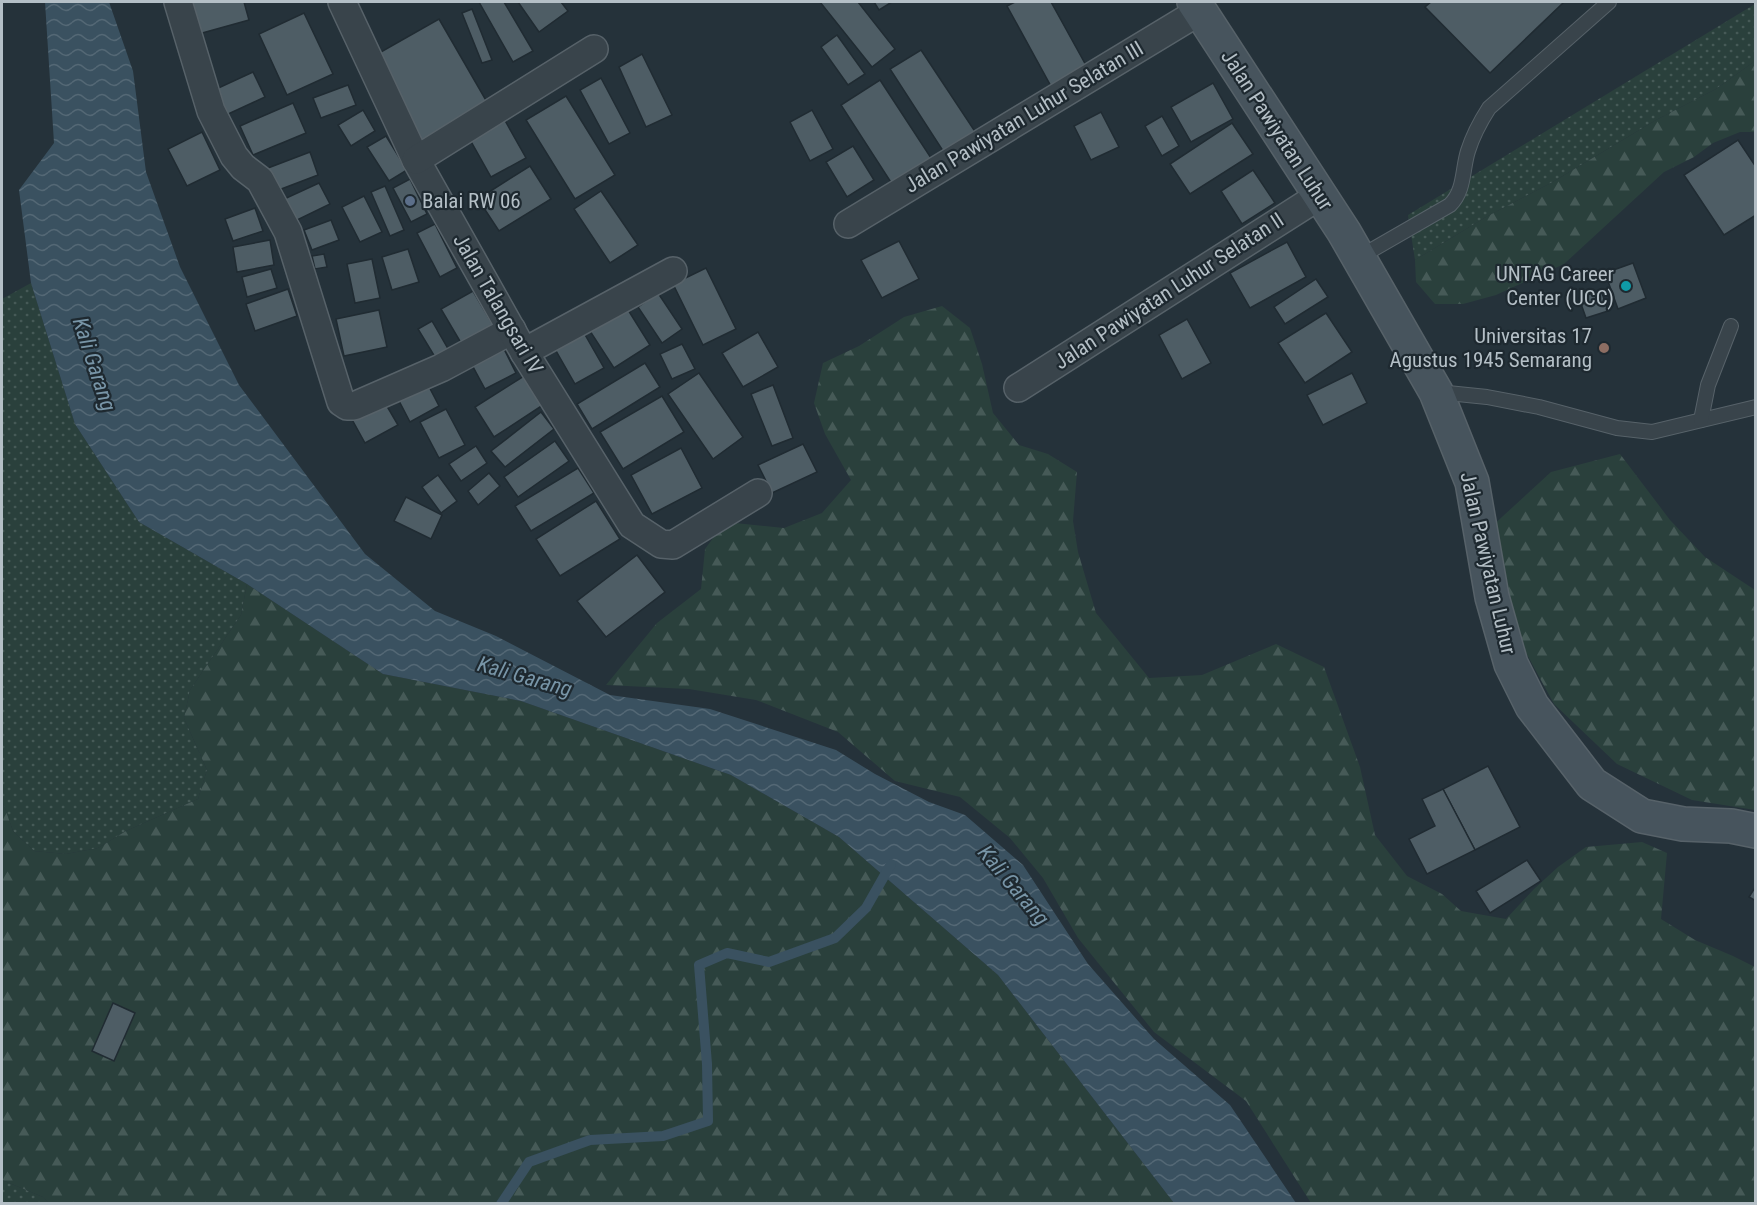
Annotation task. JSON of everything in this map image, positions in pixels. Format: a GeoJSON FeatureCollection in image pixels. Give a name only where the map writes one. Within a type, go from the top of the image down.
{"type":"FeatureCollection","features":[{"type":"Feature","properties":{"kind":"main road","name":"Jalan Pawiyatan Luhur"},"geometry":{"type":"LineString","coordinates":[[1197,6],[1344,232],[1436,392],[1472,482],[1492,597],[1511,664],[1532,706],[1592,783],[1642,816],[1683,824],[1731,826],[1755,831]]}},
{"type":"Feature","properties":{"kind":"street"},"geometry":{"type":"LineString","coordinates":[[178,2],[211,111],[234,156],[243,167],[260,180],[288,232],[341,402],[347,406],[354,406],[441,368],[518,341],[673,271]]}},
{"type":"Feature","properties":{"kind":"street","name":"Jalan Talangsari IV"},"geometry":{"type":"LineString","coordinates":[[342,2],[417,160],[518,341],[632,525],[661,544],[673,545],[758,493]]}},
{"type":"Feature","properties":{"kind":"street","name":"Jalan Pawiyatan Luhur Selatan III"},"geometry":{"type":"LineString","coordinates":[[848,224],[1197,6]]}},
{"type":"Feature","properties":{"kind":"street"},"geometry":{"type":"LineString","coordinates":[[417,160],[594,49]]}},
{"type":"Feature","properties":{"kind":"street","name":"Jalan Pawiyatan Luhur Selatan II"},"geometry":{"type":"LineString","coordinates":[[1018,388],[1319,196]]}},
{"type":"Feature","properties":{"kind":"lane"},"geometry":{"type":"LineString","coordinates":[[1358,258],[1450,205],[1458,197],[1468,150],[1475,130],[1489,108],[1609,2]]}},
{"type":"Feature","properties":{"kind":"lane"},"geometry":{"type":"LineString","coordinates":[[1701,420],[1708,385],[1731,326]]}},
{"type":"Feature","properties":{"kind":"lane"},"geometry":{"type":"LineString","coordinates":[[1436,392],[1487,397],[1539,407],[1617,428],[1652,432],[1755,406]]}},
{"type":"Feature","properties":{"kind":"green space"},"geometry":{"type":"Polygon","coordinates":[[[1755,4],[1755,61],[1716,89],[1656,120],[1415,260],[1408,215],[1755,4]]]}},
{"type":"Feature","properties":{"kind":"green space"},"geometry":{"type":"Polygon","coordinates":[[[1755,61],[1755,132],[1740,132],[1713,143],[1694,157],[1664,172],[1564,264],[1496,295],[1463,304],[1435,304],[1416,282],[1415,260],[1656,120],[1716,89],[1755,61]]]}},
{"type":"Feature","properties":{"kind":"green space"},"geometry":{"type":"Polygon","coordinates":[[[31,283],[75,424],[139,522],[247,584],[241,615],[190,690],[184,718],[207,770],[198,799],[126,831],[98,848],[66,854],[34,851],[13,831],[2,800],[2,299],[31,283]]]}},
{"type":"Feature","properties":{"kind":"green space"},"geometry":{"type":"Polygon","coordinates":[[[942,306],[970,328],[982,364],[993,413],[1019,445],[1048,454],[1077,472],[1073,521],[1078,552],[1096,613],[1149,678],[1202,675],[1276,644],[1324,667],[1360,767],[1375,835],[1407,876],[1442,894],[1461,911],[1506,919],[1558,867],[1586,847],[1642,842],[1667,853],[1661,919],[1695,940],[1755,967],[1755,1203],[1311,1203],[1246,1101],[1154,1032],[1078,938],[1043,878],[1010,838],[960,797],[895,781],[838,732],[756,700],[689,689],[606,685],[657,623],[701,589],[705,549],[725,522],[784,528],[822,513],[851,480],[825,434],[814,403],[823,363],[859,346],[904,317],[942,306]]]}},
{"type":"Feature","properties":{"kind":"green space"},"geometry":{"type":"Polygon","coordinates":[[[1620,454],[1670,520],[1705,557],[1755,590],[1755,810],[1692,800],[1617,764],[1554,704],[1500,605],[1490,528],[1551,472],[1620,454]]]}},
{"type":"Feature","properties":{"kind":"green space"},"geometry":{"type":"Polygon","coordinates":[[[247,584],[383,674],[521,701],[731,775],[839,837],[998,975],[1174,1203],[49,1203],[43,1197],[2,1180],[2,800],[13,831],[34,851],[66,854],[98,848],[126,831],[198,799],[207,770],[184,718],[190,690],[241,615],[247,584]]]}},
{"type":"Feature","properties":{"kind":"green space"},"geometry":{"type":"Polygon","coordinates":[[[2,1180],[43,1197],[49,1203],[2,1203],[2,1180]]]}},
{"type":"Feature","properties":{"kind":"water","name":"Kali Garang"},"geometry":{"type":"Polygon","coordinates":[[[45,2],[109,2],[133,71],[146,172],[180,267],[239,385],[365,554],[435,611],[496,636],[610,695],[710,709],[836,750],[875,774],[929,802],[965,815],[1023,865],[1088,964],[1154,1039],[1230,1105],[1296,1203],[1174,1203],[998,975],[839,837],[731,775],[521,701],[383,674],[247,584],[139,522],[75,424],[31,283],[19,190],[54,143],[45,2]]]}},
{"type":"Feature","properties":{"kind":"building"},"geometry":{"type":"Polygon","coordinates":[[[186,2],[244,2],[249,20],[195,35],[186,2]]]}},
{"type":"Feature","properties":{"kind":"building"},"geometry":{"type":"Polygon","coordinates":[[[479,2],[504,2],[533,51],[513,62],[479,2]]]}},
{"type":"Feature","properties":{"kind":"building"},"geometry":{"type":"Polygon","coordinates":[[[518,2],[561,2],[568,11],[539,32],[518,2]]]}},
{"type":"Feature","properties":{"kind":"building"},"geometry":{"type":"Polygon","coordinates":[[[820,2],[858,2],[895,49],[872,67],[820,2]]]}},
{"type":"Feature","properties":{"kind":"building"},"geometry":{"type":"Polygon","coordinates":[[[874,2],[892,2],[879,10],[874,2]]]}},
{"type":"Feature","properties":{"kind":"building"},"geometry":{"type":"Polygon","coordinates":[[[1015,2],[1051,2],[1088,69],[1052,88],[1007,6],[1015,2]]]}},
{"type":"Feature","properties":{"kind":"building"},"geometry":{"type":"Polygon","coordinates":[[[1431,2],[1564,2],[1490,73],[1425,7],[1431,2]]]}},
{"type":"Feature","properties":{"kind":"building"},"geometry":{"type":"Polygon","coordinates":[[[472,9],[492,60],[482,63],[462,13],[472,9]]]}},
{"type":"Feature","properties":{"kind":"building"},"geometry":{"type":"Polygon","coordinates":[[[304,13],[333,74],[287,95],[259,34],[304,13]]]}},
{"type":"Feature","properties":{"kind":"building"},"geometry":{"type":"Polygon","coordinates":[[[439,19],[491,109],[424,147],[372,57],[439,19]]]}},
{"type":"Feature","properties":{"kind":"building"},"geometry":{"type":"Polygon","coordinates":[[[837,35],[865,74],[848,85],[821,47],[837,35]]]}},
{"type":"Feature","properties":{"kind":"building"},"geometry":{"type":"Polygon","coordinates":[[[921,50],[976,133],[945,154],[890,69],[921,50]]]}},
{"type":"Feature","properties":{"kind":"building"},"geometry":{"type":"Polygon","coordinates":[[[642,54],[672,115],[646,127],[619,67],[642,54]]]}},
{"type":"Feature","properties":{"kind":"building"},"geometry":{"type":"Polygon","coordinates":[[[253,72],[265,97],[226,115],[214,90],[253,72]]]}},
{"type":"Feature","properties":{"kind":"building"},"geometry":{"type":"Polygon","coordinates":[[[601,78],[630,133],[609,144],[580,90],[601,78]]]}},
{"type":"Feature","properties":{"kind":"building"},"geometry":{"type":"Polygon","coordinates":[[[880,80],[933,161],[894,187],[841,105],[880,80]]]}},
{"type":"Feature","properties":{"kind":"building"},"geometry":{"type":"Polygon","coordinates":[[[1213,83],[1233,119],[1191,142],[1171,107],[1213,83]]]}},
{"type":"Feature","properties":{"kind":"building"},"geometry":{"type":"Polygon","coordinates":[[[348,85],[356,105],[321,118],[313,98],[348,85]]]}},
{"type":"Feature","properties":{"kind":"building"},"geometry":{"type":"Polygon","coordinates":[[[566,96],[615,175],[575,199],[526,120],[566,96]]]}},
{"type":"Feature","properties":{"kind":"building"},"geometry":{"type":"Polygon","coordinates":[[[293,103],[306,133],[253,155],[240,126],[293,103]]]}},
{"type":"Feature","properties":{"kind":"building"},"geometry":{"type":"Polygon","coordinates":[[[363,110],[375,131],[351,146],[338,125],[363,110]]]}},
{"type":"Feature","properties":{"kind":"building"},"geometry":{"type":"Polygon","coordinates":[[[812,110],[833,149],[810,161],[790,122],[812,110]]]}},
{"type":"Feature","properties":{"kind":"building"},"geometry":{"type":"Polygon","coordinates":[[[1101,112],[1119,147],[1091,160],[1074,126],[1101,112]]]}},
{"type":"Feature","properties":{"kind":"building"},"geometry":{"type":"Polygon","coordinates":[[[1162,116],[1179,146],[1162,156],[1145,126],[1162,116]]]}},
{"type":"Feature","properties":{"kind":"building"},"geometry":{"type":"Polygon","coordinates":[[[503,117],[526,158],[491,177],[468,136],[503,117]]]}},
{"type":"Feature","properties":{"kind":"building"},"geometry":{"type":"Polygon","coordinates":[[[1232,123],[1253,154],[1190,194],[1170,164],[1232,123]]]}},
{"type":"Feature","properties":{"kind":"building"},"geometry":{"type":"Polygon","coordinates":[[[202,132],[220,170],[187,186],[168,149],[202,132]]]}},
{"type":"Feature","properties":{"kind":"building"},"geometry":{"type":"Polygon","coordinates":[[[386,136],[407,170],[389,181],[367,147],[386,136]]]}},
{"type":"Feature","properties":{"kind":"building"},"geometry":{"type":"Polygon","coordinates":[[[1738,140],[1756,167],[1756,215],[1724,235],[1684,175],[1738,140]]]}},
{"type":"Feature","properties":{"kind":"building"},"geometry":{"type":"Polygon","coordinates":[[[853,146],[874,180],[847,197],[826,162],[853,146]]]}},
{"type":"Feature","properties":{"kind":"building"},"geometry":{"type":"Polygon","coordinates":[[[310,152],[318,175],[276,191],[268,168],[310,152]]]}},
{"type":"Feature","properties":{"kind":"building"},"geometry":{"type":"Polygon","coordinates":[[[530,166],[551,199],[499,231],[478,199],[530,166]]]}},
{"type":"Feature","properties":{"kind":"building"},"geometry":{"type":"Polygon","coordinates":[[[1253,170],[1275,203],[1242,224],[1221,191],[1253,170]]]}},
{"type":"Feature","properties":{"kind":"building","name":"Balai RW 06"},"geometry":{"type":"Polygon","coordinates":[[[410,179],[427,214],[411,222],[393,188],[410,179]]]}},
{"type":"Feature","properties":{"kind":"building"},"geometry":{"type":"Polygon","coordinates":[[[319,183],[330,204],[293,222],[282,200],[319,183]]]}},
{"type":"Feature","properties":{"kind":"building"},"geometry":{"type":"Polygon","coordinates":[[[385,186],[404,230],[390,236],[371,192],[385,186]]]}},
{"type":"Feature","properties":{"kind":"building"},"geometry":{"type":"Polygon","coordinates":[[[601,191],[638,245],[610,263],[574,209],[601,191]]]}},
{"type":"Feature","properties":{"kind":"building"},"geometry":{"type":"Polygon","coordinates":[[[364,196],[382,232],[360,242],[342,207],[364,196]]]}},
{"type":"Feature","properties":{"kind":"building"},"geometry":{"type":"Polygon","coordinates":[[[255,208],[263,231],[233,241],[225,219],[255,208]]]}},
{"type":"Feature","properties":{"kind":"building"},"geometry":{"type":"Polygon","coordinates":[[[331,220],[339,240],[312,250],[304,230],[331,220]]]}},
{"type":"Feature","properties":{"kind":"building"},"geometry":{"type":"Polygon","coordinates":[[[435,224],[457,268],[440,277],[417,233],[435,224]]]}},
{"type":"Feature","properties":{"kind":"building"},"geometry":{"type":"Polygon","coordinates":[[[270,240],[274,265],[237,272],[233,247],[270,240]]]}},
{"type":"Feature","properties":{"kind":"building"},"geometry":{"type":"Polygon","coordinates":[[[899,241],[919,279],[882,298],[861,260],[899,241]]]}},
{"type":"Feature","properties":{"kind":"building"},"geometry":{"type":"Polygon","coordinates":[[[1287,242],[1306,277],[1250,308],[1230,273],[1287,242]]]}},
{"type":"Feature","properties":{"kind":"building"},"geometry":{"type":"Polygon","coordinates":[[[408,249],[419,282],[392,290],[382,257],[408,249]]]}},
{"type":"Feature","properties":{"kind":"building"},"geometry":{"type":"Polygon","coordinates":[[[324,254],[327,267],[315,269],[312,256],[324,254]]]}},
{"type":"Feature","properties":{"kind":"building"},"geometry":{"type":"Polygon","coordinates":[[[372,259],[380,298],[355,303],[347,264],[372,259]]]}},
{"type":"Feature","properties":{"kind":"building","name":"UNTAG Career Center (UCC)"},"geometry":{"type":"Polygon","coordinates":[[[1633,263],[1646,298],[1618,309],[1605,273],[1633,263]]]}},
{"type":"Feature","properties":{"kind":"building"},"geometry":{"type":"Polygon","coordinates":[[[706,268],[736,329],[703,345],[673,284],[706,268]]]}},
{"type":"Feature","properties":{"kind":"building"},"geometry":{"type":"Polygon","coordinates":[[[271,269],[277,288],[247,297],[242,277],[271,269]]]}},
{"type":"Feature","properties":{"kind":"building"},"geometry":{"type":"Polygon","coordinates":[[[1316,279],[1328,297],[1285,324],[1274,307],[1316,279]]]}},
{"type":"Feature","properties":{"kind":"building"},"geometry":{"type":"Polygon","coordinates":[[[288,289],[297,316],[255,331],[246,304],[288,289]]]}},
{"type":"Feature","properties":{"kind":"building"},"geometry":{"type":"Polygon","coordinates":[[[1601,290],[1608,311],[1586,318],[1579,298],[1601,290]]]}},
{"type":"Feature","properties":{"kind":"building"},"geometry":{"type":"Polygon","coordinates":[[[473,291],[496,330],[464,348],[441,309],[473,291]]]}},
{"type":"Feature","properties":{"kind":"building"},"geometry":{"type":"Polygon","coordinates":[[[658,293],[682,329],[662,343],[638,307],[658,293]]]}},
{"type":"Feature","properties":{"kind":"building"},"geometry":{"type":"Polygon","coordinates":[[[625,305],[650,345],[614,368],[588,328],[625,305]]]}},
{"type":"Feature","properties":{"kind":"building"},"geometry":{"type":"Polygon","coordinates":[[[379,310],[387,347],[344,356],[336,319],[379,310]]]}},
{"type":"Feature","properties":{"kind":"building"},"geometry":{"type":"Polygon","coordinates":[[[1326,313],[1352,352],[1305,383],[1278,343],[1326,313]]]}},
{"type":"Feature","properties":{"kind":"building"},"geometry":{"type":"Polygon","coordinates":[[[1187,319],[1211,363],[1182,379],[1159,335],[1187,319]]]}},
{"type":"Feature","properties":{"kind":"building"},"geometry":{"type":"Polygon","coordinates":[[[432,321],[451,354],[438,362],[418,329],[432,321]]]}},
{"type":"Feature","properties":{"kind":"building"},"geometry":{"type":"Polygon","coordinates":[[[758,332],[778,367],[743,387],[722,353],[758,332]]]}},
{"type":"Feature","properties":{"kind":"building"},"geometry":{"type":"Polygon","coordinates":[[[584,333],[604,368],[575,384],[555,349],[584,333]]]}},
{"type":"Feature","properties":{"kind":"building"},"geometry":{"type":"Polygon","coordinates":[[[682,344],[695,369],[672,379],[660,354],[682,344]]]}},
{"type":"Feature","properties":{"kind":"building"},"geometry":{"type":"Polygon","coordinates":[[[503,347],[516,373],[485,389],[471,363],[503,347]]]}},
{"type":"Feature","properties":{"kind":"building"},"geometry":{"type":"Polygon","coordinates":[[[645,363],[660,387],[592,429],[577,404],[645,363]]]}},
{"type":"Feature","properties":{"kind":"building"},"geometry":{"type":"Polygon","coordinates":[[[699,373],[743,437],[713,459],[668,394],[699,373]]]}},
{"type":"Feature","properties":{"kind":"building"},"geometry":{"type":"Polygon","coordinates":[[[1352,373],[1367,403],[1323,425],[1307,395],[1352,373]]]}},
{"type":"Feature","properties":{"kind":"building"},"geometry":{"type":"Polygon","coordinates":[[[524,376],[543,405],[494,437],[475,407],[524,376]]]}},
{"type":"Feature","properties":{"kind":"building"},"geometry":{"type":"Polygon","coordinates":[[[425,379],[439,406],[410,422],[396,395],[425,379]]]}},
{"type":"Feature","properties":{"kind":"building"},"geometry":{"type":"Polygon","coordinates":[[[773,385],[793,438],[772,446],[751,394],[773,385]]]}},
{"type":"Feature","properties":{"kind":"building"},"geometry":{"type":"Polygon","coordinates":[[[381,396],[398,425],[365,443],[349,414],[381,396]]]}},
{"type":"Feature","properties":{"kind":"building"},"geometry":{"type":"Polygon","coordinates":[[[662,396],[684,432],[623,469],[600,432],[662,396]]]}},
{"type":"Feature","properties":{"kind":"building"},"geometry":{"type":"Polygon","coordinates":[[[446,409],[465,445],[439,458],[420,422],[446,409]]]}},
{"type":"Feature","properties":{"kind":"building"},"geometry":{"type":"Polygon","coordinates":[[[541,412],[554,429],[505,467],[491,451],[541,412]]]}},
{"type":"Feature","properties":{"kind":"building"},"geometry":{"type":"Polygon","coordinates":[[[555,441],[569,461],[518,497],[504,477],[555,441]]]}},
{"type":"Feature","properties":{"kind":"building"},"geometry":{"type":"Polygon","coordinates":[[[803,444],[817,472],[772,493],[758,465],[803,444]]]}},
{"type":"Feature","properties":{"kind":"building"},"geometry":{"type":"Polygon","coordinates":[[[476,446],[487,463],[461,481],[449,464],[476,446]]]}},
{"type":"Feature","properties":{"kind":"building"},"geometry":{"type":"Polygon","coordinates":[[[681,448],[702,488],[652,514],[631,475],[681,448]]]}},
{"type":"Feature","properties":{"kind":"building"},"geometry":{"type":"Polygon","coordinates":[[[578,468],[594,493],[531,531],[515,506],[578,468]]]}},
{"type":"Feature","properties":{"kind":"building"},"geometry":{"type":"Polygon","coordinates":[[[489,473],[500,486],[478,505],[468,491],[489,473]]]}},
{"type":"Feature","properties":{"kind":"building"},"geometry":{"type":"Polygon","coordinates":[[[438,475],[457,501],[441,513],[422,487],[438,475]]]}},
{"type":"Feature","properties":{"kind":"building"},"geometry":{"type":"Polygon","coordinates":[[[406,497],[442,515],[431,539],[394,521],[406,497]]]}},
{"type":"Feature","properties":{"kind":"building"},"geometry":{"type":"Polygon","coordinates":[[[596,501],[620,539],[560,576],[536,539],[596,501]]]}},
{"type":"Feature","properties":{"kind":"building"},"geometry":{"type":"Polygon","coordinates":[[[637,555],[665,592],[606,637],[577,601],[637,555]]]}},
{"type":"Feature","properties":{"kind":"building"},"geometry":{"type":"Polygon","coordinates":[[[1488,766],[1520,827],[1475,850],[1443,789],[1488,766]]]}},
{"type":"Feature","properties":{"kind":"building"},"geometry":{"type":"Polygon","coordinates":[[[1443,789],[1475,850],[1427,874],[1409,839],[1435,826],[1422,799],[1443,789]]]}},
{"type":"Feature","properties":{"kind":"building"},"geometry":{"type":"Polygon","coordinates":[[[1527,860],[1541,881],[1490,913],[1476,891],[1527,860]]]}},
{"type":"Feature","properties":{"kind":"building"},"geometry":{"type":"Polygon","coordinates":[[[1756,886],[1756,901],[1749,897],[1756,886]]]}},
{"type":"Feature","properties":{"kind":"building"},"geometry":{"type":"Polygon","coordinates":[[[113,1003],[135,1013],[114,1061],[92,1051],[113,1003]]]}},
{"type":"Feature","properties":{"kind":"waterway"},"geometry":{"type":"LineString","coordinates":[[501,1204],[529,1162],[590,1140],[663,1136],[708,1121],[707,1064],[699,965],[727,953],[769,962],[835,938],[866,908],[891,864]]}},
{"type":"Feature","properties":{"kind":"place","name":"Balai RW 06"},"geometry":{"type":"Point","coordinates":[410,201]}},
{"type":"Feature","properties":{"kind":"place","name":"UNTAG Career Center (UCC)"},"geometry":{"type":"Point","coordinates":[1626,286]}},
{"type":"Feature","properties":{"kind":"place","name":"Universitas 17 Agustus 1945 Semarang"},"geometry":{"type":"Point","coordinates":[1604,348]}}]}
